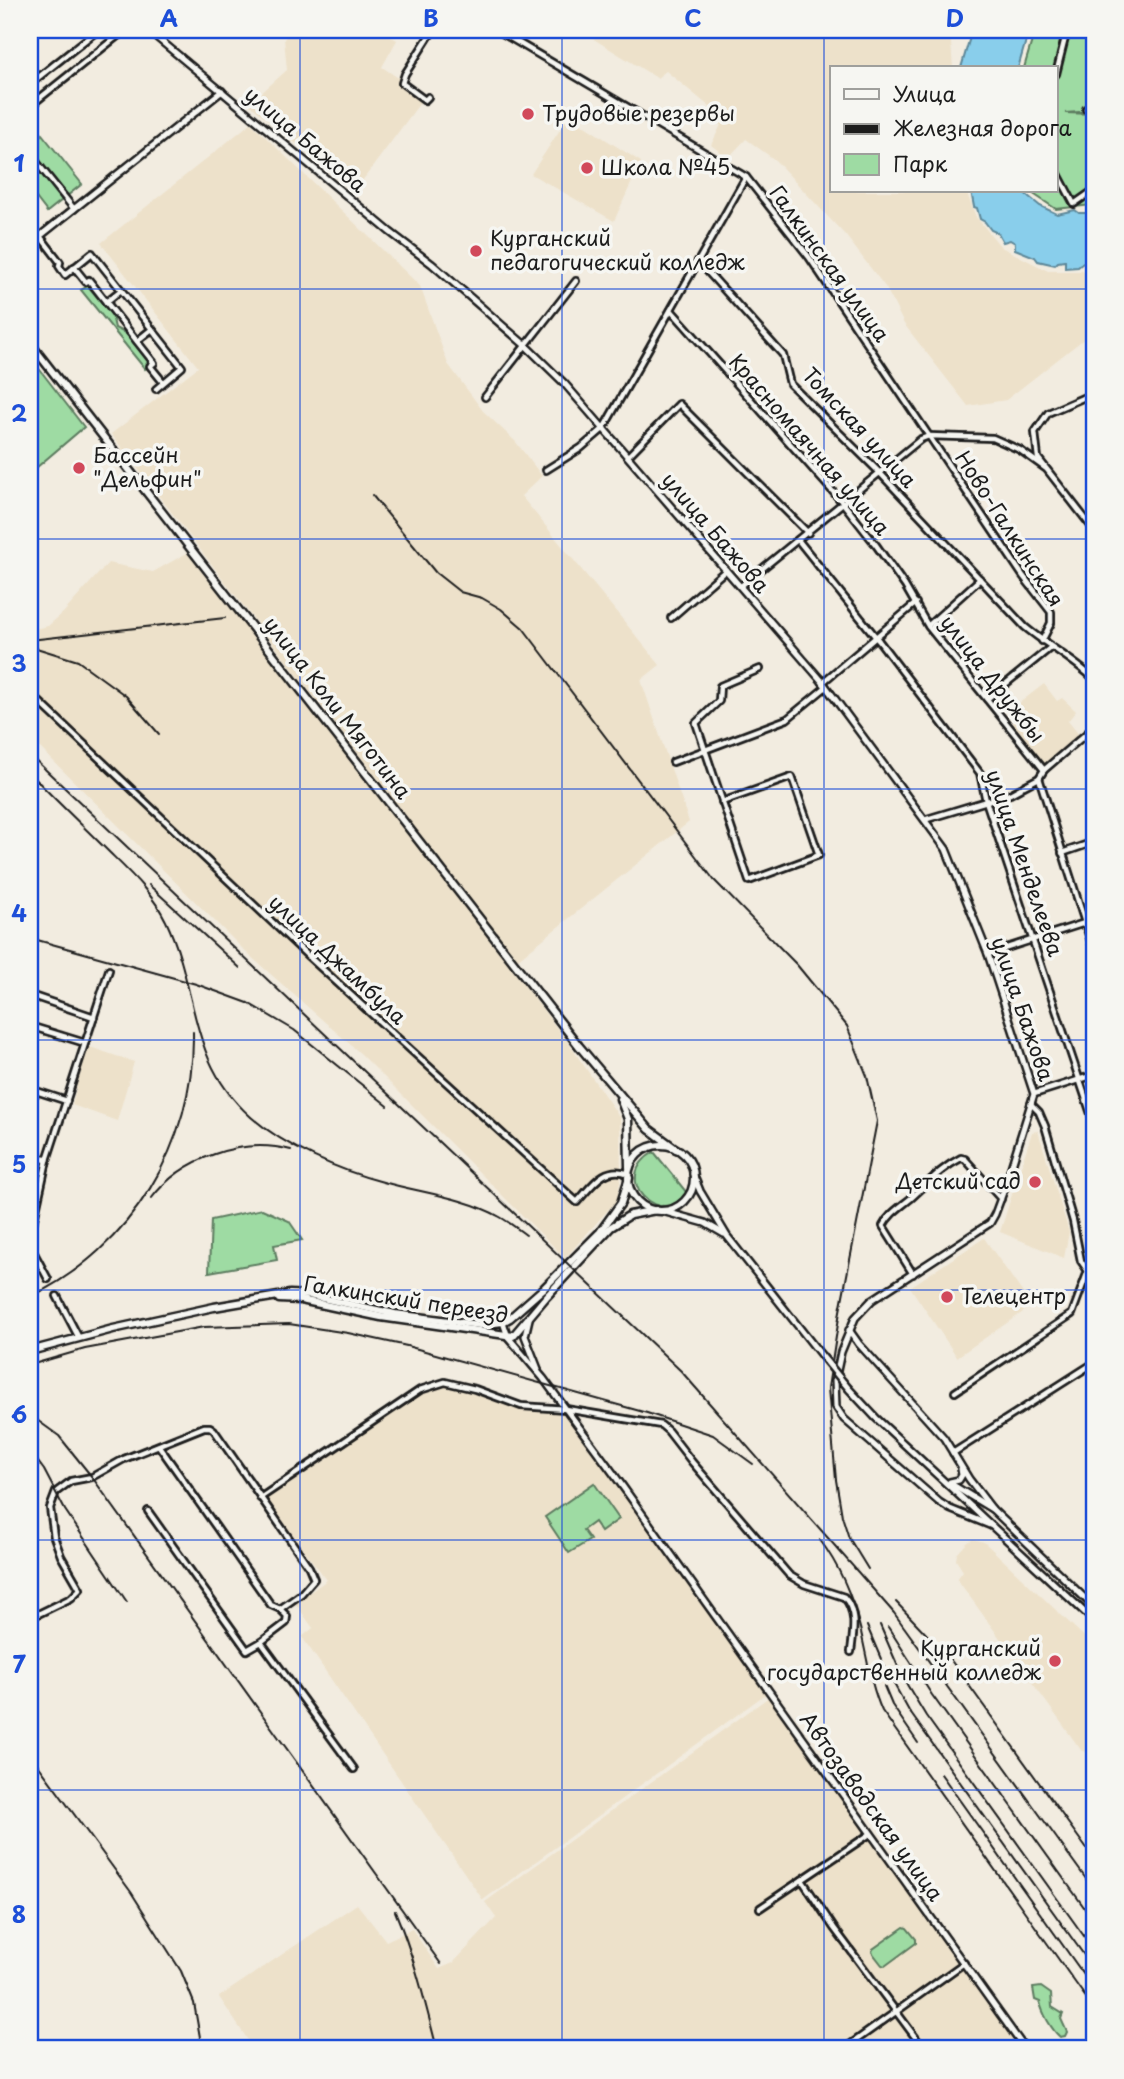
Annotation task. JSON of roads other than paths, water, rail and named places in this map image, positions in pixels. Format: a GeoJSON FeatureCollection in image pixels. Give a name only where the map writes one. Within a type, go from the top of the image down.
{"type":"FeatureCollection","features":[{"type":"Feature","properties":{"kind":"main road","name":"улица Бажова"},"geometry":{"type":"LineString","coordinates":[[148,30],[432,264],[564,383],[727,569],[824,685],[927,819],[952,858],[988,954],[1034,1094],[1001,1199],[990,1223],[864,1306],[849,1329]]}},
{"type":"Feature","properties":{"kind":"main road"},"geometry":{"type":"LineString","coordinates":[[30,244],[222,91]]}},
{"type":"Feature","properties":{"kind":"main road","name":"улица Коли Мяготина"},"geometry":{"type":"LineString","coordinates":[[30,343],[618,1094],[653,1132],[676,1149]]}},
{"type":"Feature","properties":{"kind":"main road","name":"улица Коли Мяготина"},"geometry":{"type":"LineString","coordinates":[[618,1094],[628,1119],[629,1174]]}},
{"type":"Feature","properties":{"kind":"main road"},"geometry":{"type":"LineString","coordinates":[[727,1236],[705,1223],[644,1205],[634,1196],[629,1174],[637,1156],[645,1149],[660,1145],[676,1149],[688,1160],[703,1198],[727,1236],[849,1389],[876,1418],[1094,1621]]}},
{"type":"Feature","properties":{"kind":"main road"},"geometry":{"type":"LineString","coordinates":[[30,1155],[47,1160]]}},
{"type":"Feature","properties":{"kind":"main road","name":"Галкинский переезд"},"geometry":{"type":"LineString","coordinates":[[30,1351],[201,1310],[290,1294],[309,1295],[395,1314],[439,1320],[480,1325],[503,1322],[544,1287],[600,1232],[621,1203],[629,1174]]}},
{"type":"Feature","properties":{"kind":"main road"},"geometry":{"type":"LineString","coordinates":[[659,1210],[677,1206],[687,1198],[694,1174]]}},
{"type":"Feature","properties":{"kind":"main road","name":"Галкинский переезд"},"geometry":{"type":"LineString","coordinates":[[267,1298],[301,1300],[381,1317],[508,1337],[516,1335],[611,1227],[630,1215],[659,1210]]}},
{"type":"Feature","properties":{"kind":"main road"},"geometry":{"type":"LineString","coordinates":[[531,1315],[525,1336],[528,1350],[543,1378]]}},
{"type":"Feature","properties":{"kind":"main road"},"geometry":{"type":"LineString","coordinates":[[503,1322],[508,1337],[543,1378]]}},
{"type":"Feature","properties":{"kind":"main road"},"geometry":{"type":"LineString","coordinates":[[849,1329],[859,1344],[944,1438],[962,1472],[961,1478],[956,1481],[944,1480]]}},
{"type":"Feature","properties":{"kind":"main road"},"geometry":{"type":"LineString","coordinates":[[849,1329],[835,1380],[835,1402],[840,1415],[944,1506],[992,1526]]}},
{"type":"Feature","properties":{"kind":"main road"},"geometry":{"type":"LineString","coordinates":[[495,1334],[513,1344]]}},
{"type":"Feature","properties":{"kind":"main road","name":"Автозаводская улица"},"geometry":{"type":"LineString","coordinates":[[543,1378],[1025,2049]]}},
{"type":"Feature","properties":{"kind":"main road"},"geometry":{"type":"LineString","coordinates":[[958,1463],[992,1509],[1094,1607]]}},
{"type":"Feature","properties":{"kind":"main road"},"geometry":{"type":"LineString","coordinates":[[944,1480],[992,1509]]}},
{"type":"Feature","properties":{"kind":"main road"},"geometry":{"type":"LineString","coordinates":[[1012,1544],[1019,1535]]}},
{"type":"Feature","properties":{"kind":"street"},"geometry":{"type":"LineString","coordinates":[[30,84],[98,30]]}},
{"type":"Feature","properties":{"kind":"street"},"geometry":{"type":"LineString","coordinates":[[30,106],[125,30]]}},
{"type":"Feature","properties":{"kind":"street"},"geometry":{"type":"LineString","coordinates":[[428,97],[425,100],[417,96],[402,83],[433,30]]}},
{"type":"Feature","properties":{"kind":"street","name":"Галкинская улица"},"geometry":{"type":"LineString","coordinates":[[497,30],[746,177],[809,257],[929,436]]}},
{"type":"Feature","properties":{"kind":"street"},"geometry":{"type":"LineString","coordinates":[[1058,66],[1067,30]]}},
{"type":"Feature","properties":{"kind":"street"},"geometry":{"type":"LineString","coordinates":[[1086,109],[1094,106]]}},
{"type":"Feature","properties":{"kind":"street"},"geometry":{"type":"LineString","coordinates":[[30,154],[74,209]]}},
{"type":"Feature","properties":{"kind":"street"},"geometry":{"type":"LineString","coordinates":[[1058,174],[1074,204],[1094,190]]}},
{"type":"Feature","properties":{"kind":"street"},"geometry":{"type":"LineString","coordinates":[[546,470],[581,448],[603,429],[746,177]]}},
{"type":"Feature","properties":{"kind":"street"},"geometry":{"type":"LineString","coordinates":[[40,236],[60,262],[59,266],[65,275],[92,253],[182,367],[156,389]]}},
{"type":"Feature","properties":{"kind":"street","name":"Томская улица"},"geometry":{"type":"LineString","coordinates":[[698,261],[783,355],[790,384],[879,472],[1025,627],[1094,679]]}},
{"type":"Feature","properties":{"kind":"street"},"geometry":{"type":"LineString","coordinates":[[74,267],[86,282],[89,280],[137,341],[154,363],[150,366],[163,382]]}},
{"type":"Feature","properties":{"kind":"street"},"geometry":{"type":"LineString","coordinates":[[485,397],[576,281]]}},
{"type":"Feature","properties":{"kind":"street"},"geometry":{"type":"LineString","coordinates":[[106,302],[121,290]]}},
{"type":"Feature","properties":{"kind":"street","name":"Красномаячная улица"},"geometry":{"type":"LineString","coordinates":[[671,310],[843,503],[876,545],[916,605]]}},
{"type":"Feature","properties":{"kind":"street"},"geometry":{"type":"LineString","coordinates":[[137,341],[152,329]]}},
{"type":"Feature","properties":{"kind":"street"},"geometry":{"type":"LineString","coordinates":[[1094,393],[1048,413],[1035,432],[1038,458],[1094,530]]}},
{"type":"Feature","properties":{"kind":"street"},"geometry":{"type":"LineString","coordinates":[[628,456],[679,404],[808,533]]}},
{"type":"Feature","properties":{"kind":"street"},"geometry":{"type":"LineString","coordinates":[[741,586],[920,439],[929,436],[993,438],[1020,450],[1045,468]]}},
{"type":"Feature","properties":{"kind":"street","name":"Ново-Галкинская"},"geometry":{"type":"LineString","coordinates":[[929,436],[1023,576],[1051,612],[1051,623],[1042,641]]}},
{"type":"Feature","properties":{"kind":"street","name":"улица Менделеева"},"geometry":{"type":"LineString","coordinates":[[798,540],[980,773],[986,801],[1094,1123]]}},
{"type":"Feature","properties":{"kind":"street"},"geometry":{"type":"LineString","coordinates":[[671,618],[727,569]]}},
{"type":"Feature","properties":{"kind":"street"},"geometry":{"type":"LineString","coordinates":[[928,625],[980,579]]}},
{"type":"Feature","properties":{"kind":"street"},"geometry":{"type":"LineString","coordinates":[[673,762],[787,719],[876,637],[916,605]]}},
{"type":"Feature","properties":{"kind":"street","name":"улица Дружбы"},"geometry":{"type":"LineString","coordinates":[[916,605],[928,625],[1044,770]]}},
{"type":"Feature","properties":{"kind":"street"},"geometry":{"type":"LineString","coordinates":[[987,699],[1051,648]]}},
{"type":"Feature","properties":{"kind":"street"},"geometry":{"type":"LineString","coordinates":[[722,802],[792,777],[819,855],[749,881],[722,802],[696,723],[719,701],[720,686],[760,669]]}},
{"type":"Feature","properties":{"kind":"street","name":"улица Джамбула"},"geometry":{"type":"LineString","coordinates":[[30,693],[307,955],[576,1202],[607,1172],[617,1170],[629,1174]]}},
{"type":"Feature","properties":{"kind":"street"},"geometry":{"type":"LineString","coordinates":[[927,819],[1023,787],[1039,778],[1044,770],[1094,727]]}},
{"type":"Feature","properties":{"kind":"street","name":"улица Дружбы"},"geometry":{"type":"LineString","coordinates":[[1039,778],[1094,951]]}},
{"type":"Feature","properties":{"kind":"street"},"geometry":{"type":"LineString","coordinates":[[1062,853],[1094,842]]}},
{"type":"Feature","properties":{"kind":"street"},"geometry":{"type":"LineString","coordinates":[[988,954],[1094,920]]}},
{"type":"Feature","properties":{"kind":"street"},"geometry":{"type":"LineString","coordinates":[[48,1279],[30,1242],[47,1160],[108,970]]}},
{"type":"Feature","properties":{"kind":"street"},"geometry":{"type":"LineString","coordinates":[[30,995],[94,1017]]}},
{"type":"Feature","properties":{"kind":"street"},"geometry":{"type":"LineString","coordinates":[[30,1026],[85,1043]]}},
{"type":"Feature","properties":{"kind":"street"},"geometry":{"type":"LineString","coordinates":[[1034,1094],[1094,1075]]}},
{"type":"Feature","properties":{"kind":"street"},"geometry":{"type":"LineString","coordinates":[[30,1089],[67,1101]]}},
{"type":"Feature","properties":{"kind":"street","name":"улица Бажова"},"geometry":{"type":"LineString","coordinates":[[1031,1104],[1039,1112],[1045,1126],[1073,1221],[1081,1261],[1091,1272]]}},
{"type":"Feature","properties":{"kind":"street"},"geometry":{"type":"LineString","coordinates":[[913,1274],[883,1226],[888,1216],[933,1176],[961,1158],[965,1159],[1001,1199]]}},
{"type":"Feature","properties":{"kind":"street"},"geometry":{"type":"LineString","coordinates":[[955,1392],[1072,1314],[1091,1272]]}},
{"type":"Feature","properties":{"kind":"street"},"geometry":{"type":"LineString","coordinates":[[57,1296],[79,1338]]}},
{"type":"Feature","properties":{"kind":"street"},"geometry":{"type":"LineString","coordinates":[[953,1453],[1094,1363]]}},
{"type":"Feature","properties":{"kind":"street"},"geometry":{"type":"LineString","coordinates":[[260,1498],[420,1390],[445,1382],[475,1389],[521,1406],[566,1409],[663,1427],[789,1576],[803,1584],[844,1597],[854,1622],[851,1652]]}},
{"type":"Feature","properties":{"kind":"street"},"geometry":{"type":"LineString","coordinates":[[30,1618],[71,1598],[80,1589],[61,1556],[54,1537],[50,1508],[56,1492],[71,1482],[92,1477],[124,1460],[204,1427],[214,1430],[309,1567],[314,1579],[301,1594],[280,1609]]}},
{"type":"Feature","properties":{"kind":"street"},"geometry":{"type":"LineString","coordinates":[[148,1511],[247,1650],[287,1620],[287,1616],[280,1609],[271,1605],[159,1446]]}},
{"type":"Feature","properties":{"kind":"street"},"geometry":{"type":"LineString","coordinates":[[261,1642],[354,1769]]}},
{"type":"Feature","properties":{"kind":"street"},"geometry":{"type":"LineString","coordinates":[[760,1909],[870,1834]]}},
{"type":"Feature","properties":{"kind":"street"},"geometry":{"type":"LineString","coordinates":[[802,1880],[834,1928],[924,2049]]}},
{"type":"Feature","properties":{"kind":"street"},"geometry":{"type":"LineString","coordinates":[[844,2049],[964,1963]]}},
{"type":"Feature","properties":{"kind":"water"},"geometry":{"type":"Polygon","coordinates":[[[972,30],[1029,30],[1019,66],[962,66],[972,30]]]}},
{"type":"Feature","properties":{"kind":"water"},"geometry":{"type":"Polygon","coordinates":[[[971,192],[1023,192],[1040,206],[1057,214],[1075,210],[1079,213],[1094,213],[1094,269],[1091,270],[1083,263],[1078,267],[1065,268],[1065,261],[1055,265],[1038,261],[1035,257],[1015,249],[1015,243],[1010,240],[1003,242],[998,233],[980,219],[977,208],[974,207],[971,192]]]}},
{"type":"Feature","properties":{"kind":"railway"},"geometry":{"type":"LineString","coordinates":[[372,495],[436,573],[460,592],[482,598],[501,609],[523,628],[714,880],[797,965],[847,1026],[867,1076],[877,1121],[828,1388],[842,1516],[849,1538],[868,1569]]}},
{"type":"Feature","properties":{"kind":"railway"},"geometry":{"type":"LineString","coordinates":[[30,640],[225,618]]}},
{"type":"Feature","properties":{"kind":"railway"},"geometry":{"type":"LineString","coordinates":[[30,646],[78,661],[126,696],[159,734]]}},
{"type":"Feature","properties":{"kind":"railway"},"geometry":{"type":"LineString","coordinates":[[30,755],[681,1371],[894,1613],[1094,1890]]}},
{"type":"Feature","properties":{"kind":"railway"},"geometry":{"type":"LineString","coordinates":[[30,773],[130,873],[160,910],[177,947],[197,1024],[215,1072],[230,1095],[251,1117],[280,1139],[331,1164],[383,1182],[443,1196],[486,1210],[526,1235]]}},
{"type":"Feature","properties":{"kind":"railway"},"geometry":{"type":"LineString","coordinates":[[149,885],[240,968]]}},
{"type":"Feature","properties":{"kind":"railway"},"geometry":{"type":"LineString","coordinates":[[30,938],[196,984],[248,1003],[294,1030],[388,1106]]}},
{"type":"Feature","properties":{"kind":"railway"},"geometry":{"type":"LineString","coordinates":[[30,1297],[66,1276],[98,1251],[126,1221],[150,1188],[169,1152],[183,1113],[191,1073],[193,1032]]}},
{"type":"Feature","properties":{"kind":"railway"},"geometry":{"type":"LineString","coordinates":[[151,1199],[179,1172],[214,1154],[252,1146],[291,1150]]}},
{"type":"Feature","properties":{"kind":"railway"},"geometry":{"type":"LineString","coordinates":[[30,1365],[85,1349],[204,1327],[289,1324],[407,1346],[647,1413],[713,1435],[753,1464]]}},
{"type":"Feature","properties":{"kind":"railway"},"geometry":{"type":"LineString","coordinates":[[30,1415],[59,1436],[92,1477],[441,1964]]}},
{"type":"Feature","properties":{"kind":"railway"},"geometry":{"type":"LineString","coordinates":[[30,1451],[44,1470],[65,1510],[127,1602]]}},
{"type":"Feature","properties":{"kind":"railway"},"geometry":{"type":"LineString","coordinates":[[820,1540],[834,1560],[853,1604],[882,1711],[1094,2009]]}},
{"type":"Feature","properties":{"kind":"railway"},"geometry":{"type":"LineString","coordinates":[[896,1602],[950,1659],[1094,1859]]}},
{"type":"Feature","properties":{"kind":"railway"},"geometry":{"type":"LineString","coordinates":[[880,1625],[903,1678],[926,1716],[1094,1950]]}},
{"type":"Feature","properties":{"kind":"railway"},"geometry":{"type":"LineString","coordinates":[[867,1626],[884,1666],[909,1711],[1094,1969]]}},
{"type":"Feature","properties":{"kind":"railway"},"geometry":{"type":"LineString","coordinates":[[888,1627],[932,1695],[1094,1921]]}},
{"type":"Feature","properties":{"kind":"railway"},"geometry":{"type":"LineString","coordinates":[[884,1686],[892,1705],[918,1743]]}},
{"type":"Feature","properties":{"kind":"railway"},"geometry":{"type":"LineString","coordinates":[[30,1754],[131,1892],[181,1971],[194,2003],[202,2049]]}},
{"type":"Feature","properties":{"kind":"railway"},"geometry":{"type":"LineString","coordinates":[[941,1774],[1094,1989]]}},
{"type":"Feature","properties":{"kind":"railway"},"geometry":{"type":"LineString","coordinates":[[395,1911],[413,1962],[437,2049]]}},
{"type":"Feature","properties":{"kind":"place","name":"Трудовые резервы"},"geometry":{"type":"Point","coordinates":[528,114]}},
{"type":"Feature","properties":{"kind":"place","name":"Школа №45"},"geometry":{"type":"Point","coordinates":[587,168]}},
{"type":"Feature","properties":{"kind":"place","name":"Курганский педагогический колледж"},"geometry":{"type":"Point","coordinates":[476,251]}},
{"type":"Feature","properties":{"kind":"place","name":"Бассейн \"Дельфин\""},"geometry":{"type":"Point","coordinates":[79,468]}},
{"type":"Feature","properties":{"kind":"place","name":"Детский сад"},"geometry":{"type":"Point","coordinates":[1035,1182]}},
{"type":"Feature","properties":{"kind":"place","name":"Телецентр"},"geometry":{"type":"Point","coordinates":[947,1297]}},
{"type":"Feature","properties":{"kind":"place","name":"Курганский государственный колледж"},"geometry":{"type":"Point","coordinates":[1055,1661]}}]}
